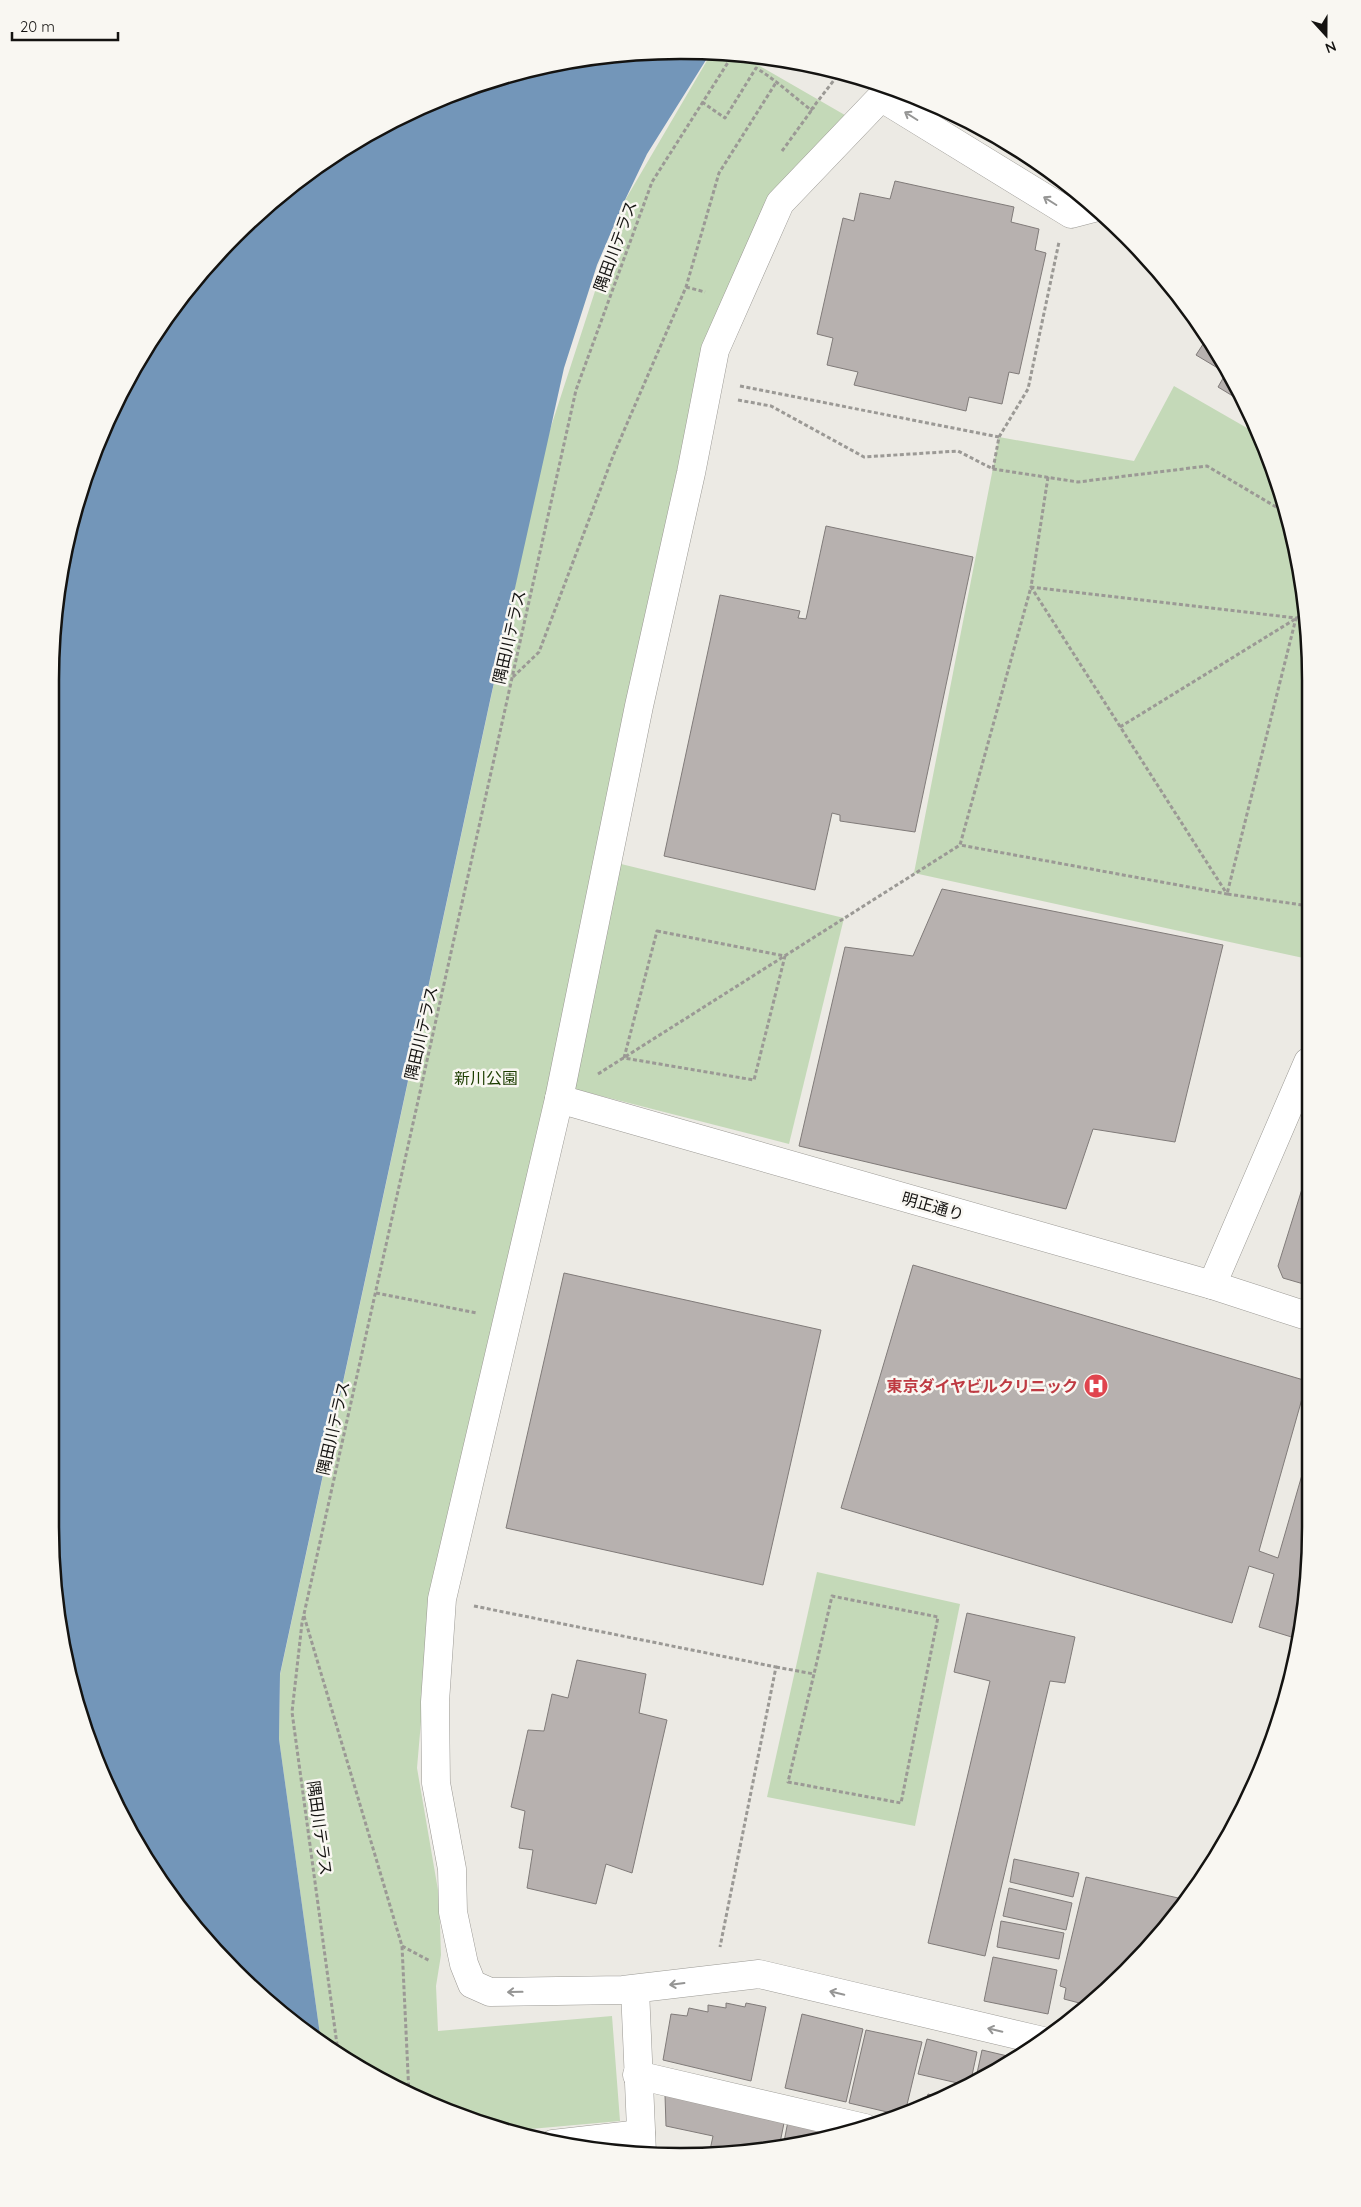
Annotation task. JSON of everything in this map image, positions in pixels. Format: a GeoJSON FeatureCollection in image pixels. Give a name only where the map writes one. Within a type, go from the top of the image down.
{"type":"FeatureCollection","features":[{"type":"Feature","properties":{"kind":"street"},"geometry":{"type":"LineString","coordinates":[[884,94],[780,203],[715,350],[709,387],[639,706],[559,1099],[442,1599],[435,1702],[436,1783],[452,1869],[453,1912],[464,1964],[472,1984],[490,1992],[635,1989],[759,1974],[1032,2039]]}},
{"type":"Feature","properties":{"kind":"street"},"geometry":{"type":"LineString","coordinates":[[889,95],[1082,211]]}},
{"type":"Feature","properties":{"kind":"street"},"geometry":{"type":"LineString","coordinates":[[1212,1285],[1302,1077]]}},
{"type":"Feature","properties":{"kind":"street","name":"明正通り"},"geometry":{"type":"LineString","coordinates":[[559,1099],[1212,1285],[1302,1314]]}},
{"type":"Feature","properties":{"kind":"street"},"geometry":{"type":"LineString","coordinates":[[609,2144],[642,2144],[637,2075],[635,1989]]}},
{"type":"Feature","properties":{"kind":"street"},"geometry":{"type":"LineString","coordinates":[[637,2075],[849,2124]]}},
{"type":"Feature","properties":{"kind":"path","name":"隅田川テラス"},"geometry":{"type":"LineString","coordinates":[[337,2044],[292,1712],[304,1615],[576,390],[652,182],[729,61]]}},
{"type":"Feature","properties":{"kind":"path"},"geometry":{"type":"LineString","coordinates":[[702,102],[725,118],[756,68],[777,81],[786,91],[811,110],[835,79]]}},
{"type":"Feature","properties":{"kind":"path"},"geometry":{"type":"LineString","coordinates":[[512,678],[540,652],[613,456],[686,287],[719,173],[777,81]]}},
{"type":"Feature","properties":{"kind":"path"},"geometry":{"type":"LineString","coordinates":[[993,469],[999,437],[1028,389],[1058,244],[1082,211]]}},
{"type":"Feature","properties":{"kind":"path"},"geometry":{"type":"LineString","coordinates":[[709,387],[999,437]]}},
{"type":"Feature","properties":{"kind":"path"},"geometry":{"type":"LineString","coordinates":[[709,387],[771,406],[864,457],[958,451],[993,469],[1078,482],[1207,466],[1277,508]]}},
{"type":"Feature","properties":{"kind":"path"},"geometry":{"type":"LineString","coordinates":[[559,1099],[960,845],[1031,588],[1048,477]]}},
{"type":"Feature","properties":{"kind":"path"},"geometry":{"type":"LineString","coordinates":[[1031,588],[1296,618]]}},
{"type":"Feature","properties":{"kind":"path"},"geometry":{"type":"LineString","coordinates":[[1031,588],[1227,894]]}},
{"type":"Feature","properties":{"kind":"path"},"geometry":{"type":"LineString","coordinates":[[1120,727],[1299,616]]}},
{"type":"Feature","properties":{"kind":"path"},"geometry":{"type":"LineString","coordinates":[[1227,894],[1296,618]]}},
{"type":"Feature","properties":{"kind":"path"},"geometry":{"type":"LineString","coordinates":[[960,845],[1227,894],[1302,905]]}},
{"type":"Feature","properties":{"kind":"path"},"geometry":{"type":"LineString","coordinates":[[624,1058],[657,931],[785,956]]}},
{"type":"Feature","properties":{"kind":"path"},"geometry":{"type":"LineString","coordinates":[[624,1058],[754,1080],[785,956]]}},
{"type":"Feature","properties":{"kind":"path"},"geometry":{"type":"LineString","coordinates":[[376,1293],[507,1319]]}},
{"type":"Feature","properties":{"kind":"path"},"geometry":{"type":"LineString","coordinates":[[832,1596],[938,1617],[901,1803],[788,1782],[814,1674],[832,1596]]}},
{"type":"Feature","properties":{"kind":"path"},"geometry":{"type":"LineString","coordinates":[[442,1599],[814,1674]]}},
{"type":"Feature","properties":{"kind":"path"},"geometry":{"type":"LineString","coordinates":[[304,1615],[402,1946],[409,2085]]}},
{"type":"Feature","properties":{"kind":"path"},"geometry":{"type":"LineString","coordinates":[[714,1980],[776,1667]]}},
{"type":"Feature","properties":{"kind":"green space","name":"新川公園"},"geometry":{"type":"Polygon","coordinates":[[[707,60],[755,63],[857,122],[780,203],[715,350],[423,1698],[417,1768],[439,1896],[441,1955],[436,1986],[438,2031],[612,2016],[620,2121],[529,2129],[481,2115],[443,2101],[406,2084],[370,2065],[320,2032],[279,1739],[280,1675],[546,442],[624,202],[707,60]]]}},
{"type":"Feature","properties":{"kind":"green space"},"geometry":{"type":"Polygon","coordinates":[[[1174,386],[1248,429],[1269,481],[1290,559],[1297,599],[1301,640],[1302,958],[914,873],[999,437],[1134,461],[1174,386]]]}},
{"type":"Feature","properties":{"kind":"green space"},"geometry":{"type":"Polygon","coordinates":[[[621,864],[844,918],[789,1144],[574,1089],[621,864]]]}},
{"type":"Feature","properties":{"kind":"green space"},"geometry":{"type":"Polygon","coordinates":[[[817,1572],[960,1604],[915,1826],[767,1797],[817,1572]]]}},
{"type":"Feature","properties":{"kind":"water"},"geometry":{"type":"Polygon","coordinates":[[[640,60],[706,60],[647,154],[624,202],[597,265],[564,368],[491,696],[280,1674],[279,1739],[320,2032],[271,1994],[213,1936],[187,1905],[142,1837],[106,1764],[92,1726],[80,1687],[64,1608],[59,1526],[59,680],[64,599],[80,520],[106,443],[142,370],[164,335],[187,302],[213,271],[241,241],[302,187],[370,142],[443,106],[481,92],[520,80],[599,64],[640,60]]]}},
{"type":"Feature","properties":{"kind":"building"},"geometry":{"type":"Polygon","coordinates":[[[895,181],[1014,207],[1011,222],[1039,229],[1035,250],[1046,253],[1019,374],[1009,372],[1002,404],[969,397],[966,411],[854,385],[858,372],[827,365],[833,338],[817,334],[843,218],[854,221],[860,193],[890,199],[895,181]]]}},
{"type":"Feature","properties":{"kind":"building"},"geometry":{"type":"Polygon","coordinates":[[[1203,344],[1218,368],[1196,355],[1203,344]]]}},
{"type":"Feature","properties":{"kind":"building"},"geometry":{"type":"Polygon","coordinates":[[[1223,378],[1233,396],[1218,387],[1223,378]]]}},
{"type":"Feature","properties":{"kind":"building"},"geometry":{"type":"Polygon","coordinates":[[[826,526],[973,557],[915,832],[840,821],[840,815],[832,813],[815,890],[664,856],[720,595],[800,611],[798,618],[806,619],[826,526]]]}},
{"type":"Feature","properties":{"kind":"building"},"geometry":{"type":"Polygon","coordinates":[[[942,889],[1223,945],[1175,1142],[1093,1129],[1066,1209],[799,1146],[845,947],[913,956],[942,889]]]}},
{"type":"Feature","properties":{"kind":"building"},"geometry":{"type":"Polygon","coordinates":[[[1302,1189],[1302,1284],[1283,1278],[1278,1266],[1302,1189]]]}},
{"type":"Feature","properties":{"kind":"building"},"geometry":{"type":"Polygon","coordinates":[[[913,1265],[1302,1380],[1302,1399],[1259,1551],[1278,1558],[1302,1475],[1301,1567],[1292,1637],[1259,1627],[1274,1574],[1249,1566],[1232,1623],[841,1508],[913,1265]]]}},
{"type":"Feature","properties":{"kind":"building"},"geometry":{"type":"Polygon","coordinates":[[[564,1273],[821,1330],[763,1585],[506,1528],[564,1273]]]}},
{"type":"Feature","properties":{"kind":"building"},"geometry":{"type":"Polygon","coordinates":[[[967,1613],[1075,1637],[1065,1683],[1050,1681],[985,1956],[928,1943],[990,1681],[954,1672],[967,1613]]]}},
{"type":"Feature","properties":{"kind":"building"},"geometry":{"type":"Polygon","coordinates":[[[577,1660],[646,1674],[639,1713],[667,1720],[632,1873],[606,1864],[596,1904],[527,1888],[533,1850],[519,1848],[525,1811],[511,1807],[528,1730],[544,1731],[552,1694],[568,1698],[577,1660]]]}},
{"type":"Feature","properties":{"kind":"building"},"geometry":{"type":"Polygon","coordinates":[[[1014,1859],[1079,1873],[1073,1897],[1010,1882],[1014,1859]]]}},
{"type":"Feature","properties":{"kind":"building"},"geometry":{"type":"Polygon","coordinates":[[[1086,1877],[1179,1898],[1148,1936],[1120,1966],[1079,2003],[1064,1999],[1066,1988],[1060,1986],[1086,1877]]]}},
{"type":"Feature","properties":{"kind":"building"},"geometry":{"type":"Polygon","coordinates":[[[1009,1888],[1072,1903],[1066,1930],[1003,1916],[1009,1888]]]}},
{"type":"Feature","properties":{"kind":"building"},"geometry":{"type":"Polygon","coordinates":[[[1001,1921],[1064,1933],[1059,1959],[997,1947],[1001,1921]]]}},
{"type":"Feature","properties":{"kind":"building"},"geometry":{"type":"Polygon","coordinates":[[[993,1957],[1057,1970],[1048,2014],[984,2001],[993,1957]]]}},
{"type":"Feature","properties":{"kind":"building"},"geometry":{"type":"Polygon","coordinates":[[[726,2003],[745,2007],[746,2003],[766,2007],[751,2081],[663,2060],[671,2014],[687,2016],[689,2008],[708,2012],[708,2005],[726,2008],[726,2003]]]}},
{"type":"Feature","properties":{"kind":"building"},"geometry":{"type":"Polygon","coordinates":[[[802,2014],[863,2029],[846,2102],[785,2088],[802,2014]]]}},
{"type":"Feature","properties":{"kind":"building"},"geometry":{"type":"Polygon","coordinates":[[[866,2030],[922,2042],[907,2105],[888,2112],[849,2103],[866,2030]]]}},
{"type":"Feature","properties":{"kind":"building"},"geometry":{"type":"Polygon","coordinates":[[[927,2039],[977,2052],[972,2075],[957,2083],[918,2074],[927,2039]]]}},
{"type":"Feature","properties":{"kind":"building"},"geometry":{"type":"Polygon","coordinates":[[[982,2050],[1006,2056],[991,2065],[977,2072],[982,2050]]]}},
{"type":"Feature","properties":{"kind":"building"},"geometry":{"type":"Polygon","coordinates":[[[665,2095],[785,2118],[781,2140],[721,2147],[711,2147],[713,2136],[666,2126],[665,2095]]]}},
{"type":"Feature","properties":{"kind":"building"},"geometry":{"type":"Polygon","coordinates":[[[788,2121],[832,2129],[802,2136],[785,2139],[788,2121]]]}},
{"type":"Feature","properties":{"kind":"place","name":"東京ダイヤビルクリニック"},"geometry":{"type":"Point","coordinates":[1096,1386]}}]}
